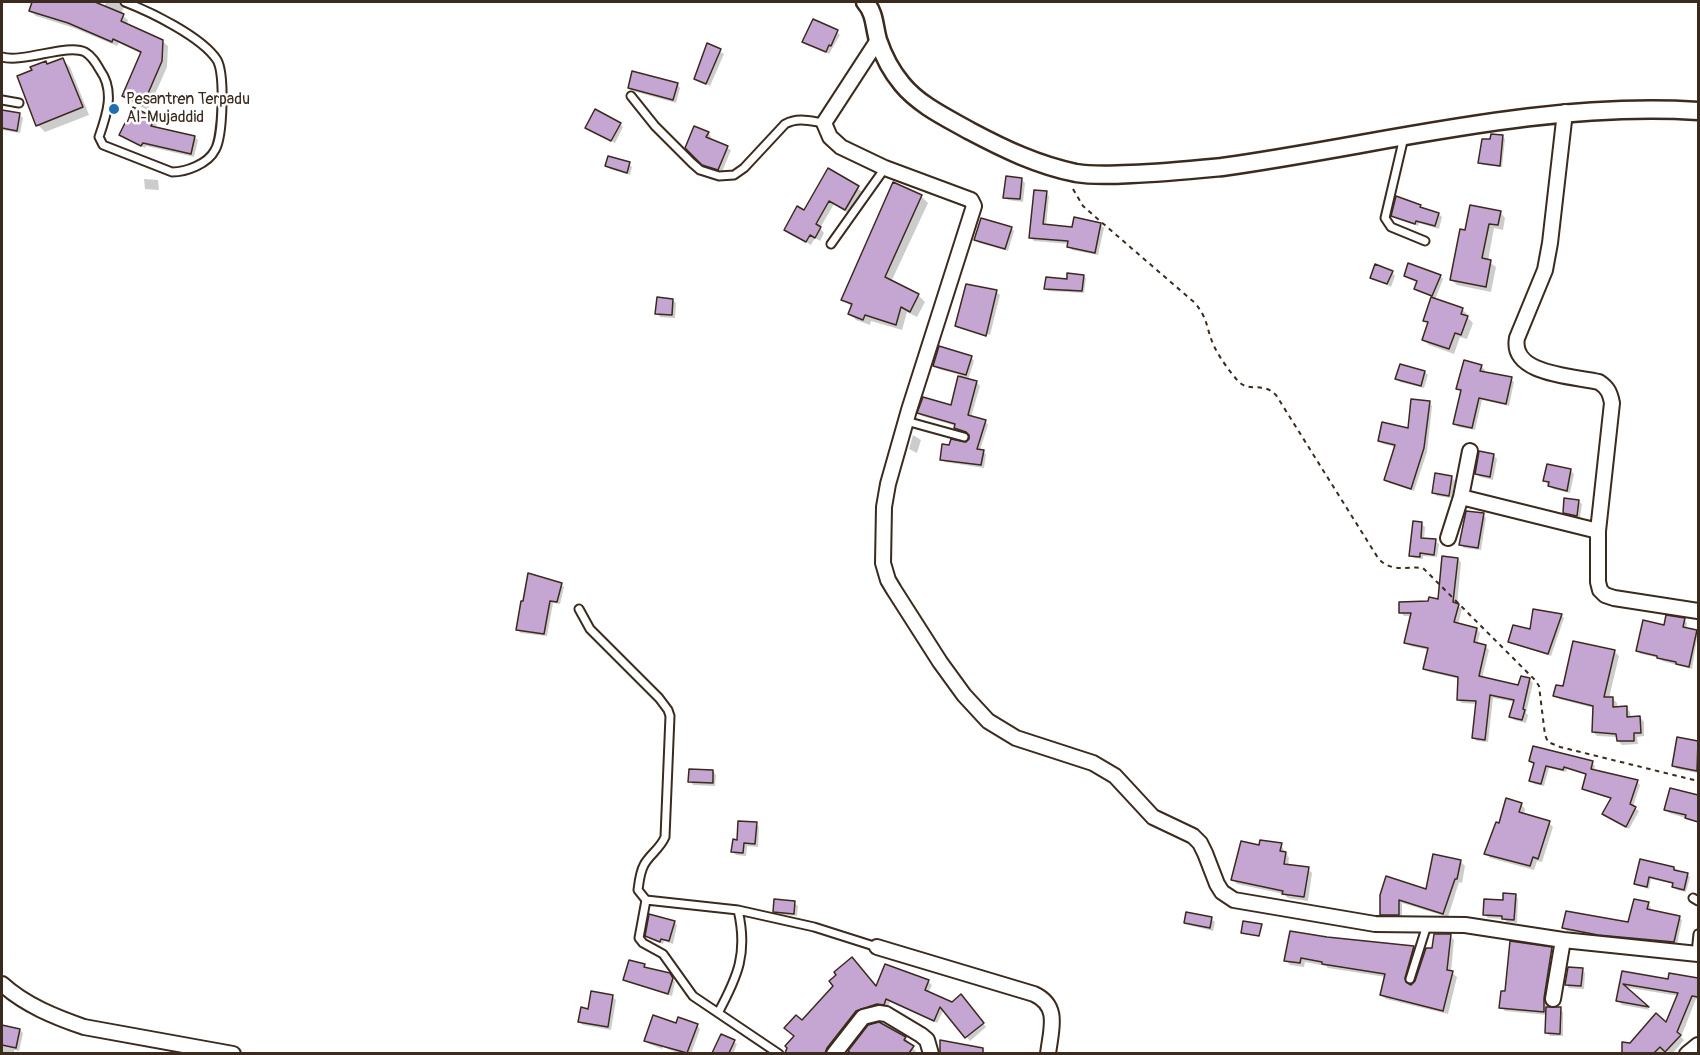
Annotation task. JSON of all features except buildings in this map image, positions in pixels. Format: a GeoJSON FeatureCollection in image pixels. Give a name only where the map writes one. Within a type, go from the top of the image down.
{"type":"FeatureCollection","features":[{"type":"Feature","properties":{"kind":"street"},"geometry":{"type":"LineString","coordinates":[[865,2],[873,14],[878,40],[902,84],[914,96],[943,116],[1010,152],[1035,162],[1078,173],[1110,175],[1211,168],[1280,159],[1565,112],[1632,108],[1698,111]]}},
{"type":"Feature","properties":{"kind":"street"},"geometry":{"type":"LineString","coordinates":[[878,40],[824,123],[830,137],[835,143],[885,168],[971,200],[974,206],[888,484],[884,507],[883,555],[885,571],[894,590],[936,655],[976,710],[988,721],[1016,738],[1093,763],[1114,776],[1153,817],[1193,836],[1205,853],[1222,892],[1234,900],[1353,921],[1395,925],[1484,927],[1563,940],[1697,953]]}},
{"type":"Feature","properties":{"kind":"street"},"geometry":{"type":"LineString","coordinates":[[1565,112],[1545,270],[1516,345],[1518,354],[1532,367],[1599,382],[1607,388],[1611,395],[1598,531],[1600,590],[1605,595],[1698,611]]}},
{"type":"Feature","properties":{"kind":"street"},"geometry":{"type":"LineString","coordinates":[[1448,538],[1461,497],[1470,451]]}},
{"type":"Feature","properties":{"kind":"street"},"geometry":{"type":"LineString","coordinates":[[1461,497],[1598,531]]}},
{"type":"Feature","properties":{"kind":"street"},"geometry":{"type":"LineString","coordinates":[[1553,999],[1563,940]]}},
{"type":"Feature","properties":{"kind":"street"},"geometry":{"type":"LineString","coordinates":[[877,947],[1043,998],[1049,1005],[1052,1018],[1048,1053]]}},
{"type":"Feature","properties":{"kind":"street"},"geometry":{"type":"LineString","coordinates":[[2,984],[31,1005],[84,1027],[233,1053]]}},
{"type":"Feature","properties":{"kind":"street"},"geometry":{"type":"LineString","coordinates":[[834,1053],[863,1017],[879,1012],[921,1035],[927,1040],[931,1053]]}},
{"type":"Feature","properties":{"kind":"street"},"geometry":{"type":"LineString","coordinates":[[1687,1053],[1698,1045]]}},
{"type":"Feature","properties":{"kind":"lane"},"geometry":{"type":"LineString","coordinates":[[2,57],[13,60],[71,50],[84,52],[91,57],[104,75],[108,87],[108,111],[99,136],[103,145],[172,172],[182,172],[210,157],[220,139],[223,78],[221,67],[209,50],[178,28],[125,2]]}},
{"type":"Feature","properties":{"kind":"lane"},"geometry":{"type":"LineString","coordinates":[[631,96],[655,126],[692,163],[700,170],[719,176],[734,175],[744,168],[791,120],[824,123]]}},
{"type":"Feature","properties":{"kind":"lane"},"geometry":{"type":"LineString","coordinates":[[2,100],[19,104]]}},
{"type":"Feature","properties":{"kind":"lane"},"geometry":{"type":"LineString","coordinates":[[1404,137],[1385,218],[1391,227],[1425,241]]}},
{"type":"Feature","properties":{"kind":"lane"},"geometry":{"type":"LineString","coordinates":[[831,243],[885,168]]}},
{"type":"Feature","properties":{"kind":"lane"},"geometry":{"type":"LineString","coordinates":[[906,421],[964,437]]}},
{"type":"Feature","properties":{"kind":"lane"},"geometry":{"type":"LineString","coordinates":[[579,609],[590,629],[659,698],[670,716],[665,837],[644,864],[638,890],[646,900],[738,910],[814,927],[877,947]]}},
{"type":"Feature","properties":{"kind":"lane"},"geometry":{"type":"LineString","coordinates":[[646,900],[639,938],[643,943],[663,954],[693,996],[779,1053]]}},
{"type":"Feature","properties":{"kind":"lane"},"geometry":{"type":"LineString","coordinates":[[718,1013],[736,980],[740,966],[743,948],[738,910]]}},
{"type":"Feature","properties":{"kind":"lane"},"geometry":{"type":"LineString","coordinates":[[1410,979],[1427,925]]}},
{"type":"Feature","properties":{"kind":"lane"},"geometry":{"type":"LineString","coordinates":[[1697,953],[1698,934]]}},
{"type":"Feature","properties":{"kind":"path"},"geometry":{"type":"LineString","coordinates":[[1065,170],[1083,206],[1165,275],[1203,313],[1214,346],[1239,382],[1245,387],[1264,387],[1276,395],[1384,566],[1423,567],[1535,680],[1539,686],[1545,735],[1548,742],[1560,747],[1698,781]]}},
{"type":"Feature","properties":{"kind":"place","name":"Pesantren Terpadu Al-Mujaddid"},"geometry":{"type":"Point","coordinates":[114,109]}}]}
